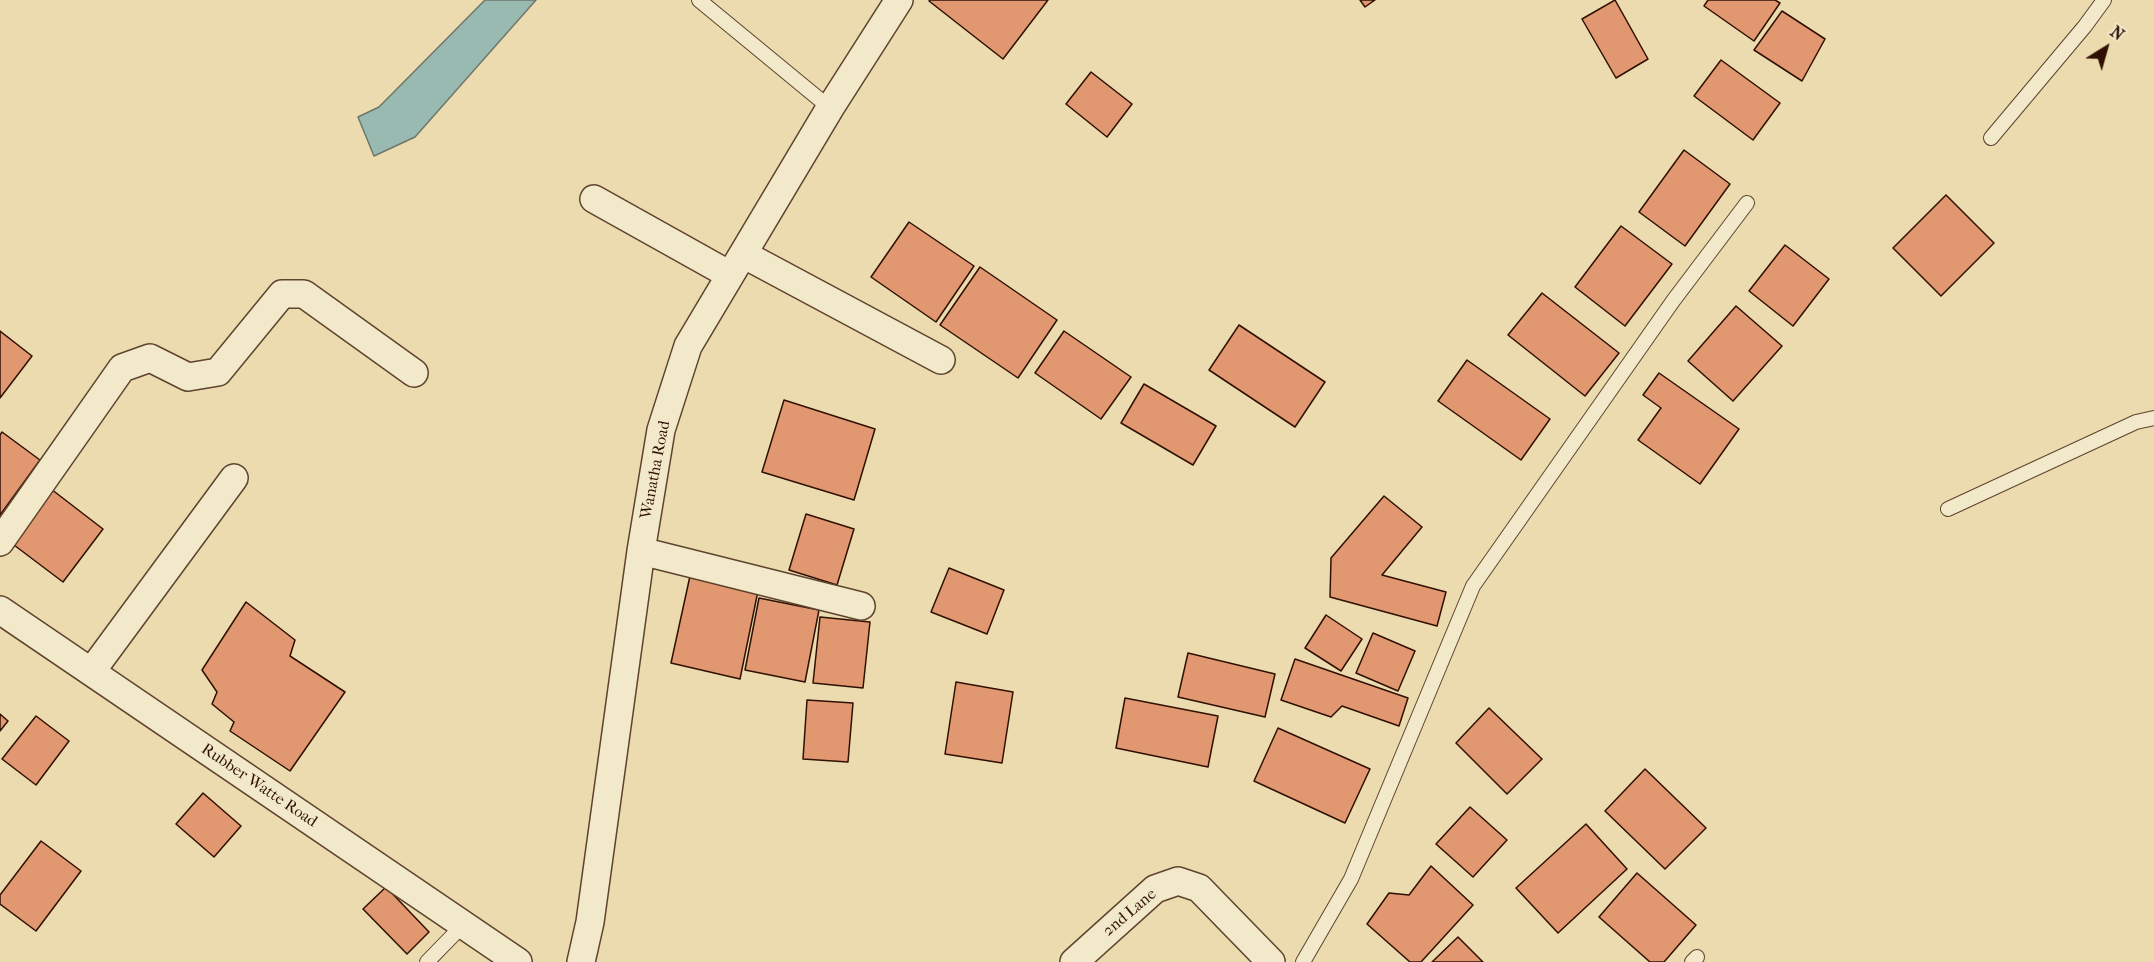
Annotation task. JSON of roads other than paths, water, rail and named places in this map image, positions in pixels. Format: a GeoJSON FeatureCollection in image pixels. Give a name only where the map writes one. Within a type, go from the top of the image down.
{"type":"FeatureCollection","features":[{"type":"Feature","properties":{"kind":"street","name":"Wanatha Road"},"geometry":{"type":"LineString","coordinates":[[581,962],[590,922],[641,551],[661,430],[688,346],[830,108],[899,0]]}},
{"type":"Feature","properties":{"kind":"street"},"geometry":{"type":"LineString","coordinates":[[594,199],[941,360]]}},
{"type":"Feature","properties":{"kind":"street"},"geometry":{"type":"LineString","coordinates":[[0,542],[122,368],[150,358],[188,377],[218,372],[282,294],[304,294],[414,373]]}},
{"type":"Feature","properties":{"kind":"street"},"geometry":{"type":"LineString","coordinates":[[91,672],[234,478]]}},
{"type":"Feature","properties":{"kind":"street"},"geometry":{"type":"LineString","coordinates":[[641,551],[861,606]]}},
{"type":"Feature","properties":{"kind":"street","name":"Rubber Watte Road"},"geometry":{"type":"LineString","coordinates":[[0,610],[518,962]]}},
{"type":"Feature","properties":{"kind":"street","name":"2nd Lane"},"geometry":{"type":"LineString","coordinates":[[1074,962],[1155,889],[1178,881],[1199,888],[1271,962]]}},
{"type":"Feature","properties":{"kind":"lane"},"geometry":{"type":"LineString","coordinates":[[699,0],[830,108]]}},
{"type":"Feature","properties":{"kind":"lane"},"geometry":{"type":"LineString","coordinates":[[1990,138],[2085,26],[2104,0]]}},
{"type":"Feature","properties":{"kind":"lane"},"geometry":{"type":"LineString","coordinates":[[1303,962],[1351,879],[1473,586],[1672,301],[1747,203]]}},
{"type":"Feature","properties":{"kind":"lane"},"geometry":{"type":"LineString","coordinates":[[1948,509],[2136,422],[2154,418]]}},
{"type":"Feature","properties":{"kind":"lane"},"geometry":{"type":"LineString","coordinates":[[427,962],[463,925]]}},
{"type":"Feature","properties":{"kind":"water"},"geometry":{"type":"Polygon","coordinates":[[[485,0],[536,0],[415,137],[374,156],[358,117],[379,107],[485,0]]]}}]}
